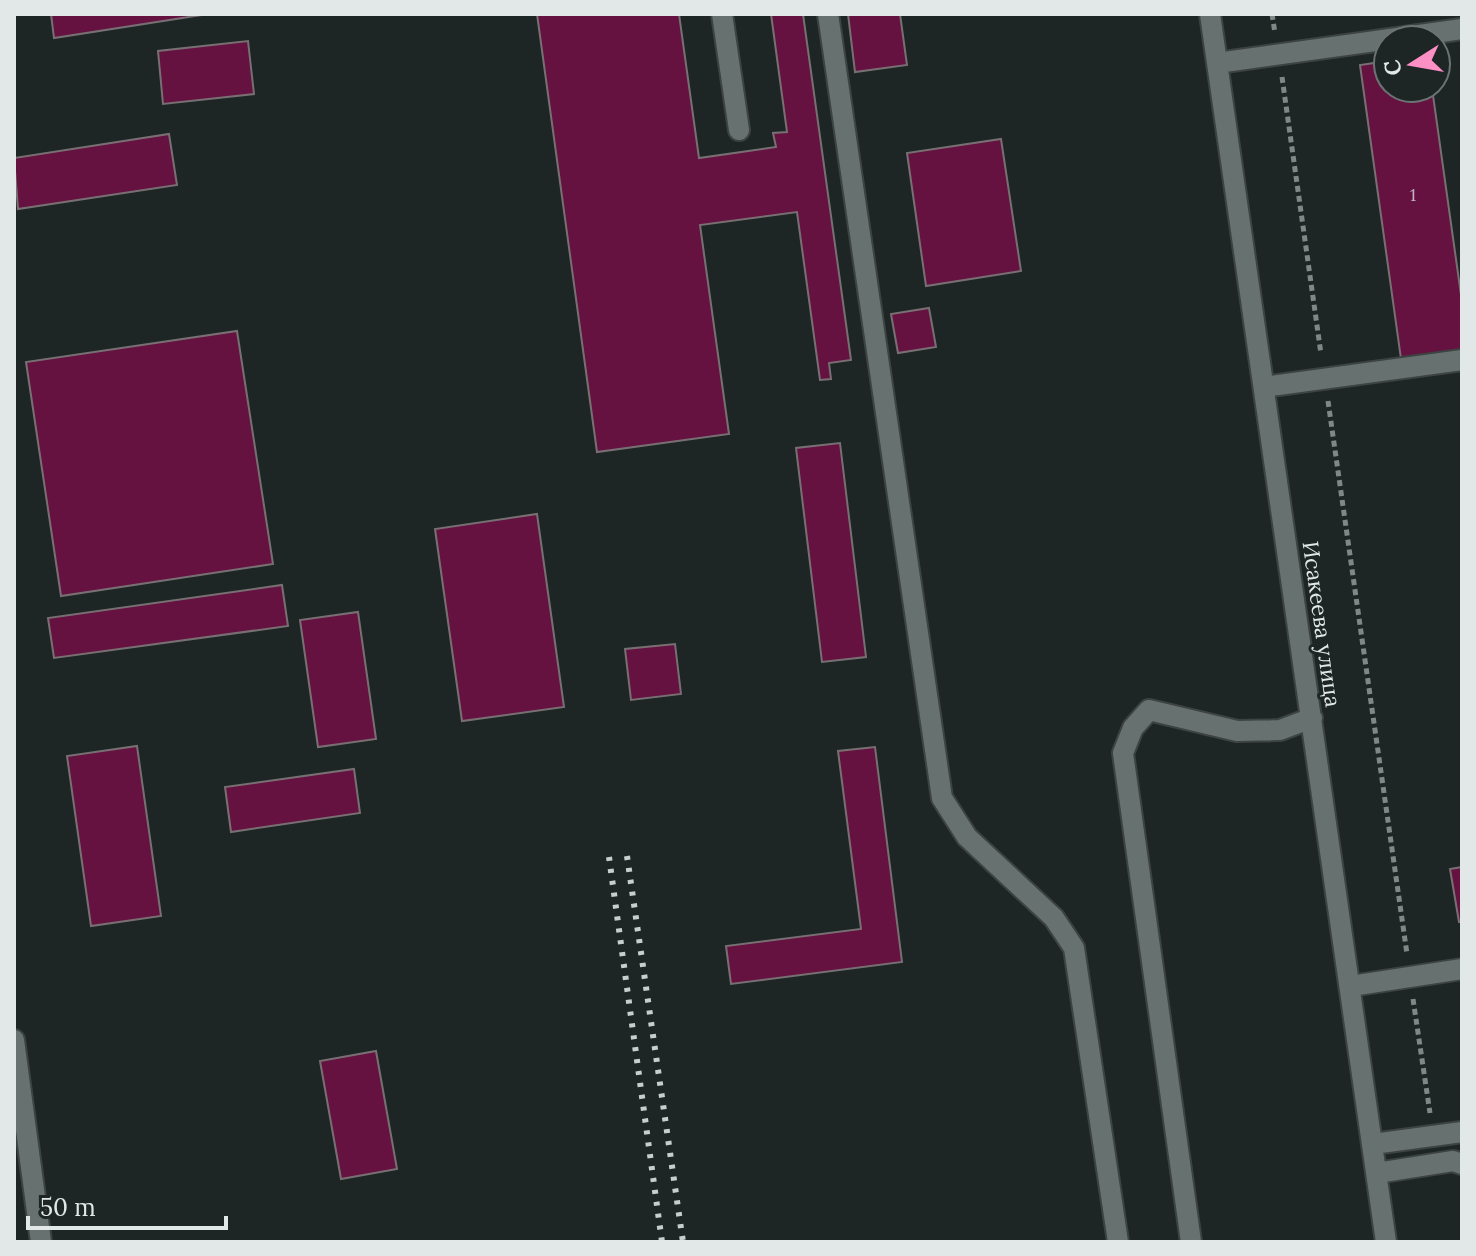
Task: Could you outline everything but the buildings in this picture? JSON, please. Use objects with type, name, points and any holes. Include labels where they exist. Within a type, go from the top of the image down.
[{"type":"street","points":[[722,14],[739,130]]},
{"type":"street","points":[[828,14],[942,798],[967,837],[1054,918],[1074,948],[1118,1242]]},
{"type":"street","name":"Исакеева улица","points":[[1210,14],[1386,1242]]},
{"type":"street","points":[[1217,63],[1462,29]]},
{"type":"street","points":[[1264,387],[1462,360]]},
{"type":"street","points":[[1191,1242],[1123,753],[1133,728],[1149,710],[1237,731],[1280,730],[1312,718]]},
{"type":"street","points":[[1351,986],[1462,969]]},
{"type":"street","points":[[14,1040],[41,1242]]},
{"type":"street","points":[[1373,1144],[1462,1132]]},
{"type":"street","points":[[1377,1173],[1453,1161],[1462,1164]]},
{"type":"path","points":[[1272,14],[1275,36]]},
{"type":"path","points":[[1282,77],[1321,354]]},
{"type":"path","points":[[1327,392],[1407,954]]},
{"type":"path","points":[[1413,999],[1430,1113]]},
{"type":"railway","points":[[627,856],[683,1242]]},
{"type":"railway","points":[[609,857],[662,1242]]}]
